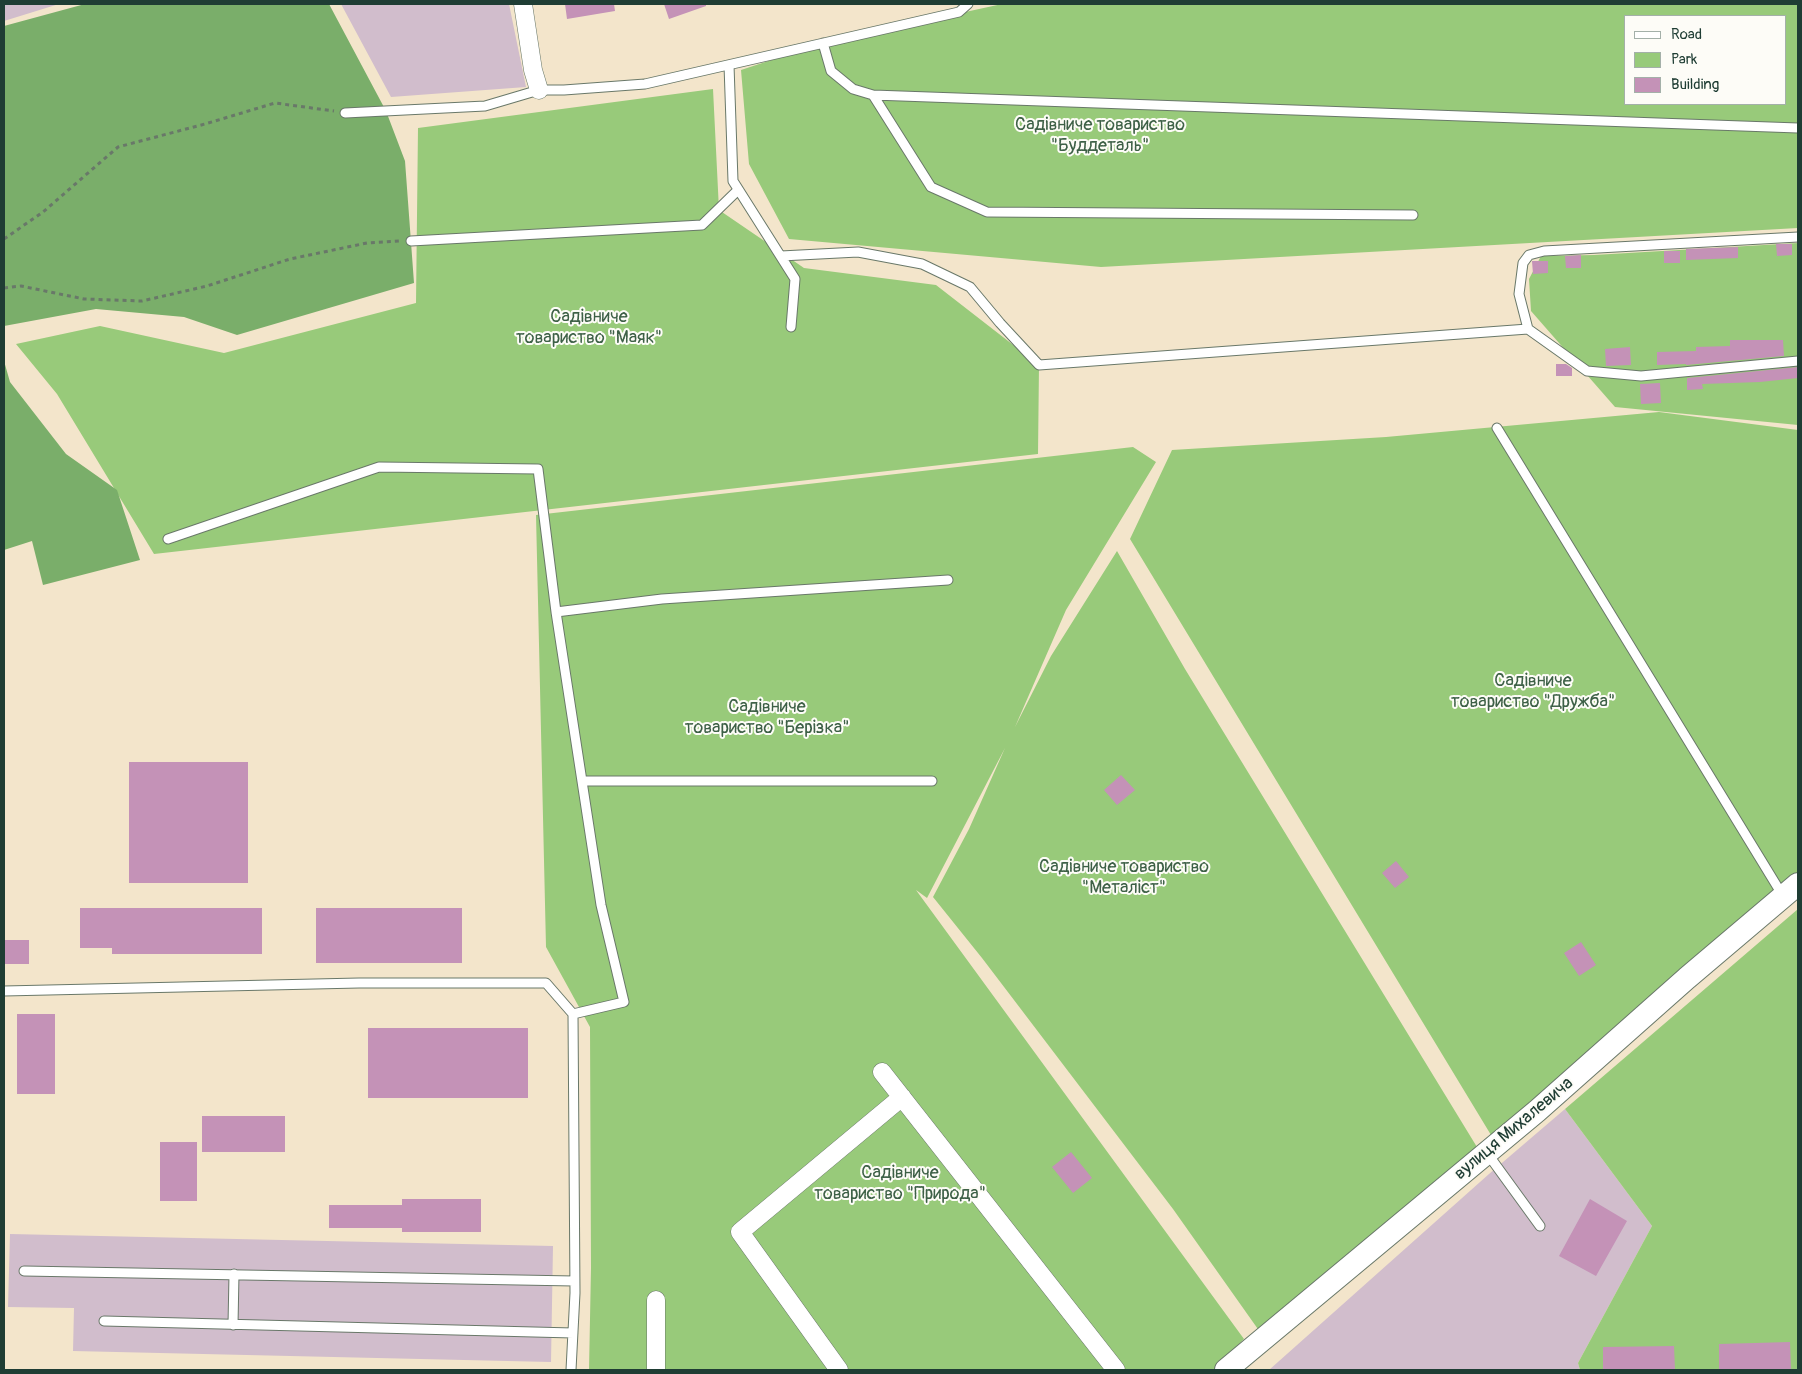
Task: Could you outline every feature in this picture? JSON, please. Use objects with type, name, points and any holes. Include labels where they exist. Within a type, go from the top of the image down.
[{"type":"street","points":[[523,4],[532,70],[539,90]]},
{"type":"street","name":"вулиця Михалевича","points":[[1226,1370],[1538,1111],[1687,978],[1791,890]]},
{"type":"street","points":[[882,1072],[1116,1370]]},
{"type":"street","points":[[839,1370],[740,1232],[902,1097]]},
{"type":"street","points":[[656,1300],[656,1370]]},
{"type":"lane","points":[[345,113],[485,106],[539,90],[645,84],[959,12],[968,4]]},
{"type":"lane","points":[[823,43],[831,71],[853,89],[873,95],[1798,128]]},
{"type":"lane","points":[[730,64],[733,181],[795,279],[791,327]]},
{"type":"lane","points":[[873,95],[931,188],[987,212],[1413,215]]},
{"type":"lane","points":[[411,241],[702,225],[738,190]]},
{"type":"lane","points":[[1798,237],[1544,251],[1529,255],[1523,263],[1519,294],[1528,329],[1586,371],[1641,376],[1798,361]]},
{"type":"lane","points":[[781,256],[858,252],[922,264],[970,287],[1039,365],[1528,329]]},
{"type":"lane","points":[[1497,428],[1791,890]]},
{"type":"lane","points":[[168,539],[379,467],[538,469],[556,612],[601,905],[624,1002],[573,1014]]},
{"type":"lane","points":[[556,612],[662,598],[948,580]]},
{"type":"lane","points":[[582,781],[932,781]]},
{"type":"lane","points":[[4,991],[359,983],[546,983],[573,1014],[574,1280],[571,1370]]},
{"type":"lane","points":[[1487,1153],[1540,1226]]},
{"type":"lane","points":[[24,1271],[574,1280]]},
{"type":"lane","points":[[233,1324],[234,1274]]},
{"type":"lane","points":[[104,1321],[573,1333]]},
{"type":"path","points":[[4,239],[43,212],[118,148],[275,104],[345,113]]},
{"type":"path","points":[[4,288],[21,286],[84,299],[142,301],[208,286],[290,259],[367,243],[411,241]]},
{"type":"shaded area","points":[[4,4],[59,4],[4,21]]},
{"type":"shaded area","points":[[341,4],[509,4],[526,87],[391,97]]},
{"type":"shaded area","points":[[1565,1109],[1652,1226],[1578,1363],[1580,1370],[1269,1370],[1489,1174]]},
{"type":"shaded area","points":[[10,1234],[553,1246],[551,1362],[73,1351],[74,1308],[8,1307]]},
{"type":"green space","points":[[85,4],[329,4],[386,111],[405,161],[414,283],[237,335],[184,317],[96,309],[4,326],[4,26]]},
{"type":"green space","name":"Садівниче товариство \"Буддеталь\"","points":[[1002,4],[1798,4],[1798,228],[1101,267],[789,239],[749,164],[741,70],[823,43]]},
{"type":"green space","name":"Садівниче товариство \"Маяк\"","points":[[713,89],[719,210],[804,268],[936,285],[1039,365],[1038,454],[154,554],[57,394],[16,344],[100,326],[224,353],[416,303],[418,128]]},
{"type":"green space","points":[[1798,243],[1798,425],[1615,407],[1531,311],[1529,279],[1541,256],[1594,255]]},
{"type":"green space","points":[[4,361],[10,382],[66,454],[117,490],[140,560],[43,585],[32,541],[4,550]]},
{"type":"green space","name":"Садівниче товариство \"Дружба\"","points":[[1659,412],[1798,430],[1798,880],[1491,1135],[1130,539],[1172,450],[1386,437]]},
{"type":"green space","points":[[1133,447],[1156,462],[1066,610],[1015,727],[1051,656],[1117,551],[1185,669],[1480,1152],[1260,1332],[1173,1209],[982,958],[933,897],[969,829],[1005,748],[927,898],[916,890],[1244,1339],[1213,1370],[589,1370],[591,1268],[590,1027],[546,947],[536,515]]},
{"type":"green space","points":[[1798,909],[1798,1370],[1580,1370],[1578,1363],[1652,1226],[1565,1109]]},
{"type":"building","points":[[565,4],[614,4],[615,11],[567,19]]},
{"type":"building","points":[[664,4],[706,4],[706,6],[669,19]]},
{"type":"building","points":[[1776,244],[1792,244],[1792,255],[1777,256]]},
{"type":"building","points":[[1738,247],[1738,258],[1686,260],[1686,249]]},
{"type":"building","points":[[1664,251],[1680,251],[1680,263],[1664,263]]},
{"type":"building","points":[[1581,255],[1581,268],[1566,268],[1565,256]]},
{"type":"building","points":[[1532,261],[1548,261],[1548,273],[1533,274]]},
{"type":"building","points":[[1730,340],[1783,340],[1784,356],[1686,365],[1657,365],[1657,352],[1696,351],[1696,347],[1730,346]]},
{"type":"building","points":[[1630,347],[1631,365],[1606,366],[1605,349]]},
{"type":"building","points":[[1556,364],[1566,364],[1572,368],[1572,376],[1556,376]]},
{"type":"building","points":[[1798,367],[1798,378],[1760,382],[1702,384],[1703,389],[1687,390],[1687,378]]},
{"type":"building","points":[[1660,383],[1661,403],[1641,404],[1640,384]]},
{"type":"building","points":[[129,762],[248,762],[248,883],[129,883]]},
{"type":"building","points":[[1121,775],[1135,790],[1117,805],[1104,790]]},
{"type":"building","points":[[1396,861],[1409,877],[1395,888],[1382,873]]},
{"type":"building","points":[[80,908],[262,908],[262,954],[112,954],[112,948],[80,948]]},
{"type":"building","points":[[316,908],[462,908],[462,963],[316,963]]},
{"type":"building","points":[[4,940],[29,940],[29,964],[4,964]]},
{"type":"building","points":[[1581,942],[1596,965],[1579,976],[1564,953]]},
{"type":"building","points":[[17,1014],[55,1014],[55,1094],[17,1094]]},
{"type":"building","points":[[368,1028],[528,1028],[528,1098],[368,1098]]},
{"type":"building","points":[[202,1116],[285,1116],[285,1152],[202,1152]]},
{"type":"building","points":[[160,1142],[197,1142],[197,1201],[160,1201]]},
{"type":"building","points":[[1071,1152],[1092,1178],[1073,1193],[1052,1167]]},
{"type":"building","points":[[402,1199],[481,1199],[481,1232],[402,1232],[402,1228],[329,1228],[329,1205],[402,1205]]},
{"type":"building","points":[[1590,1199],[1627,1221],[1596,1276],[1559,1256]]},
{"type":"building","points":[[1790,1342],[1791,1370],[1719,1370],[1719,1344]]},
{"type":"building","points":[[1674,1346],[1675,1370],[1603,1370],[1603,1347]]},
{"type":"park label","name":"Садівниче товариство \"Берізка\"","points":[[767,718]]},
{"type":"park label","name":"Садівниче товариство \"Металіст\"","points":[[1124,878]]},
{"type":"park label","name":"Садівниче товариство \"Природа\"","points":[[900,1183]]}]
